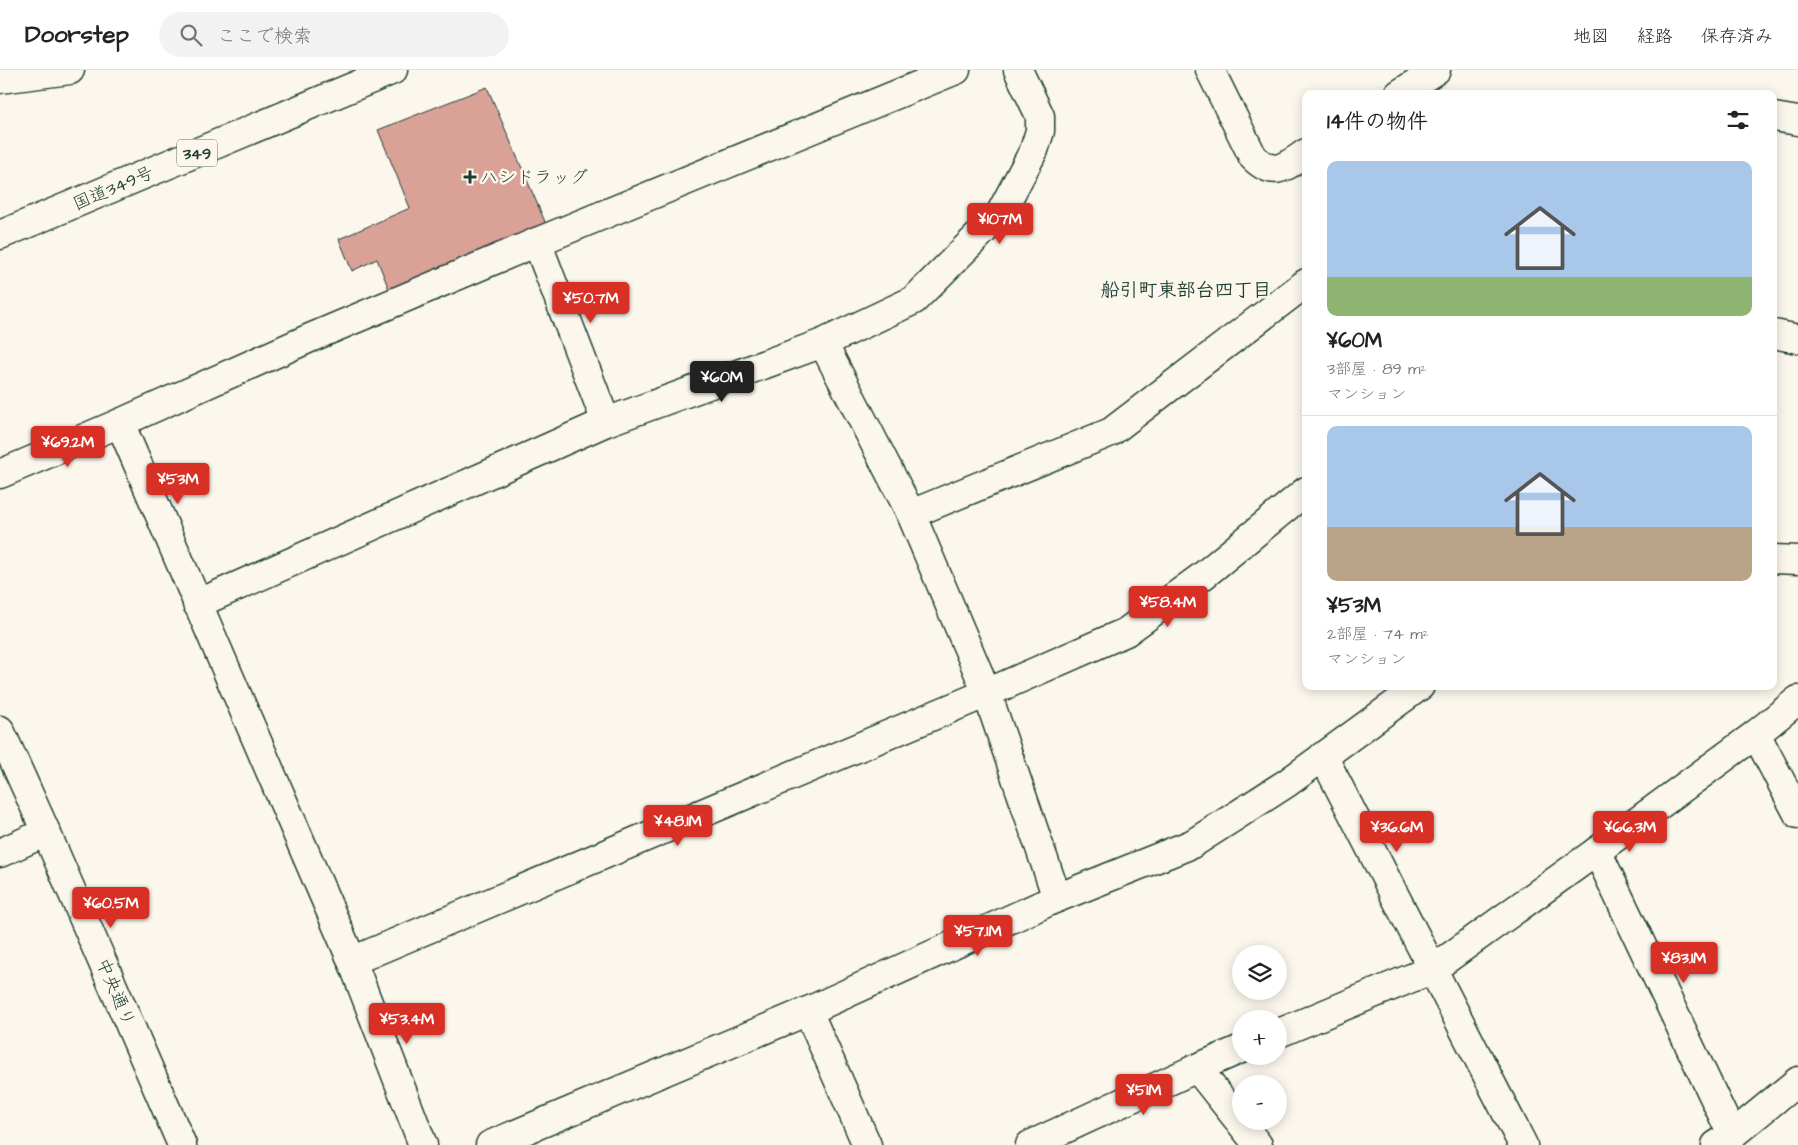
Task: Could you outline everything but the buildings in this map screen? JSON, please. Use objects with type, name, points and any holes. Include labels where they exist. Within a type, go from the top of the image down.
[{"type":"main road","points":[[0,79],[70,70]]},
{"type":"main road","name":"国道349号","points":[[0,235],[392,70]]},
{"type":"main road","points":[[197,604],[606,422],[823,343],[914,300],[1000,214],[1034,150],[1040,131],[1040,116],[1018,70]]},
{"type":"main road","points":[[1210,70],[1253,157],[1262,166],[1272,170],[1286,166],[1302,156]]},
{"type":"main road","points":[[1405,90],[1436,70]]},
{"type":"main road","points":[[0,474],[120,423],[310,338],[948,71]]},
{"type":"main road","points":[[1777,118],[1798,121]]},
{"type":"main road","points":[[537,242],[606,422]]},
{"type":"main road","points":[[911,514],[1111,432],[1302,287]]},
{"type":"main road","points":[[1777,335],[1798,339]]},
{"type":"main road","points":[[823,343],[911,514],[987,693],[1057,898]]},
{"type":"main road","points":[[120,423],[352,961],[423,1145]]},
{"type":"main road","points":[[352,961],[987,693],[1126,632],[1204,575],[1302,494]]},
{"type":"main road","points":[[1777,559],[1798,560]]},
{"type":"main road","points":[[490,1145],[808,1010],[1057,898],[1192,844],[1286,784],[1414,690]]},
{"type":"main road","points":[[1287,1030],[1433,969],[1756,734],[1798,700]]},
{"type":"main road","name":"中央通り","points":[[0,730],[182,1145]]},
{"type":"main road","points":[[1756,734],[1798,814]]},
{"type":"main road","points":[[1323,756],[1523,1145]]},
{"type":"main road","points":[[0,853],[46,832]]},
{"type":"main road","points":[[1597,851],[1724,1140],[1798,1081]]},
{"type":"main road","points":[[808,1010],[867,1145]]},
{"type":"main road","points":[[1030,1145],[1078,1135],[1197,1068],[1232,1053]]},
{"type":"main road","points":[[1197,1068],[1258,1145]]},
{"type":"place","name":"ハシドラッグ","points":[[470,177]]},
{"type":"district","name":"船引町東部台四丁目","points":[[1186,289]]}]
